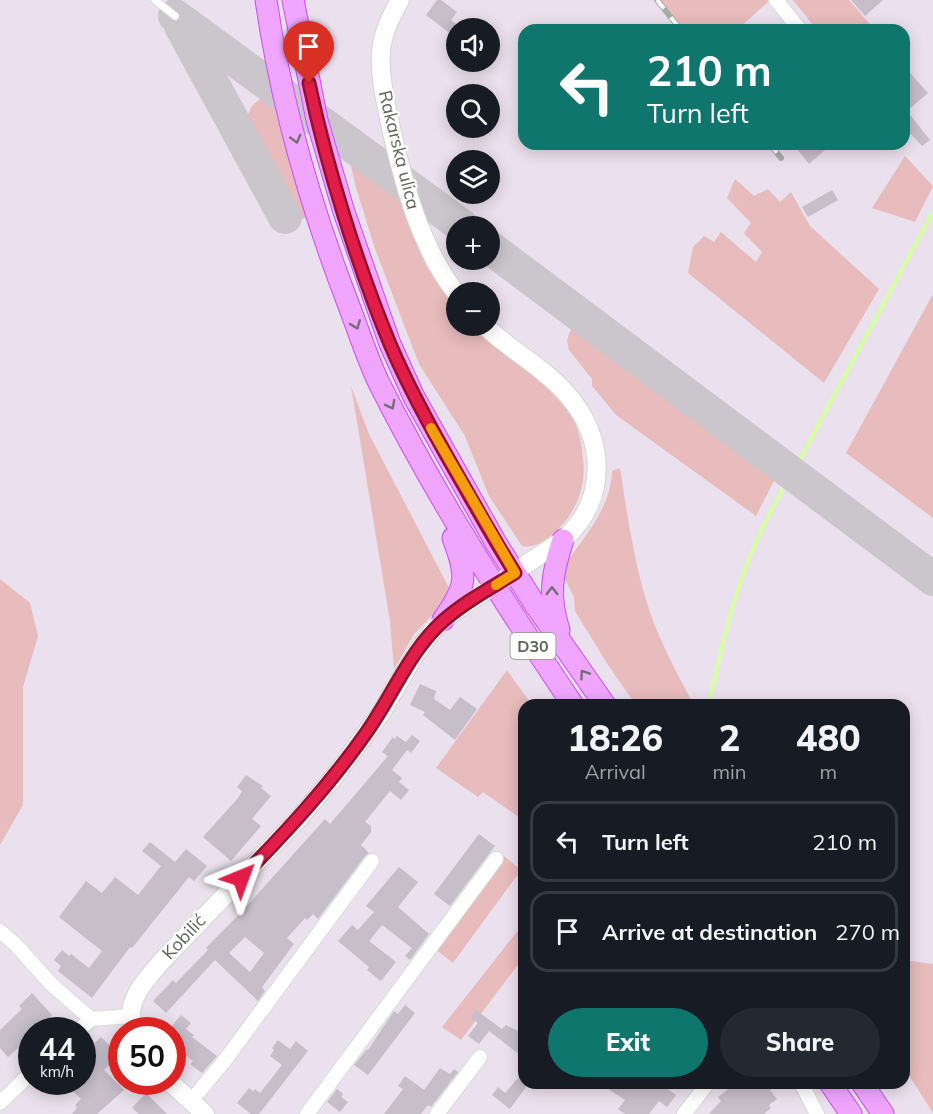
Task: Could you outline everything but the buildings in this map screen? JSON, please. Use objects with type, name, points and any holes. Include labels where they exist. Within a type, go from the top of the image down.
[{"type":"main road","name":"D30","points":[[266,0],[296,138],[334,267],[378,381],[478,561],[569,699]]},
{"type":"main road","name":"D30","points":[[293,0],[317,120],[349,228],[390,344],[414,397],[496,543],[601,699]]},
{"type":"main road","name":"Rakarska ulica","points":[[400,0],[386,28],[381,51],[385,101],[399,164],[422,232],[448,282]]},
{"type":"main road","name":"Kobilić","points":[[134,1017],[135,999],[161,962],[300,817],[334,777],[381,713],[414,656],[443,620],[563,540],[573,531],[588,509],[594,493],[596,478],[595,450],[590,431],[567,394],[497,336]]},
{"type":"main road","points":[[404,429],[413,459],[452,535],[464,570],[462,586],[453,606],[443,620]]},
{"type":"main road","points":[[562,642],[554,613],[552,587],[554,567],[563,540]]},
{"type":"main road","points":[[834,1089],[851,1114]]},
{"type":"main road","points":[[866,1089],[883,1114]]},
{"type":"main road","points":[[184,1095],[205,1114]]},
{"type":"street","points":[[776,0],[795,24]]},
{"type":"street","points":[[307,1114],[496,859]]},
{"type":"street","points":[[190,1101],[225,1060],[372,861]]},
{"type":"street","points":[[0,931],[17,946],[51,984],[89,1017]]},
{"type":"street","points":[[437,1114],[480,1057]]},
{"type":"street","points":[[0,1103],[18,1086]]},
{"type":"street","points":[[684,1114],[703,1089]]},
{"type":"street","points":[[804,1089],[817,1114]]},
{"type":"lane","points":[[155,0],[175,16]]},
{"type":"shaded area","points":[[660,0],[770,0],[744,24],[679,24]]},
{"type":"shaded area","points":[[793,0],[849,0],[870,24],[812,24]]},
{"type":"shaded area","points":[[263,98],[272,98],[280,103],[309,216],[298,221],[247,118],[252,106]]},
{"type":"shaded area","points":[[348,152],[400,192],[426,266],[446,294],[446,336],[483,336],[555,396],[575,423],[584,467],[581,490],[567,519],[559,529],[541,542],[522,546],[489,496],[465,436],[419,364],[374,246]]},
{"type":"shaded area","points":[[905,156],[933,186],[915,222],[872,208]]},
{"type":"shaded area","points":[[735,179],[754,196],[768,189],[780,202],[791,192],[810,226],[879,289],[824,383],[688,273],[693,247],[704,236],[714,242],[721,232],[756,262],[762,252],[744,233],[751,223],[727,198]]},
{"type":"shaded area","points":[[933,294],[933,518],[846,453]]},
{"type":"shaded area","points":[[573,324],[777,475],[756,516],[616,415],[592,386],[592,379],[569,350],[567,340]]},
{"type":"shaded area","points":[[351,386],[369,434],[449,588],[449,598],[414,634],[394,669],[390,621]]},
{"type":"shaded area","points":[[620,468],[633,548],[648,607],[664,646],[691,699],[632,699],[575,611],[574,597],[561,571],[601,512],[612,471]]},
{"type":"shaded area","points":[[0,579],[30,603],[38,636],[23,687],[23,805],[0,845]]},
{"type":"shaded area","points":[[507,670],[528,699],[518,699],[518,817],[483,792],[478,797],[436,768]]},
{"type":"shaded area","points":[[504,856],[518,868],[518,874],[453,963],[434,948]]},
{"type":"shaded area","points":[[518,930],[518,965],[461,1040],[442,1027]]},
{"type":"shaded area","points":[[910,961],[933,964],[933,1113],[910,1077]]},
{"type":"waterway","points":[[798,463],[933,212]]},
{"type":"waterway","points":[[710,699],[739,585],[761,531],[785,484]]},
{"type":"taxiway","points":[[175,16],[448,216]]},
{"type":"taxiway","points":[[181,26],[285,217]]},
{"type":"taxiway","points":[[500,255],[933,579]]},
{"type":"railway","points":[[657,0],[676,24]]},
{"type":"railway","points":[[775,150],[781,158]]},
{"type":"slow traffic","points":[[431,428],[515,573],[496,585]]},
{"type":"route","points":[[241,878],[300,817],[334,777],[381,713],[414,656],[434,629],[454,612],[515,573],[414,397],[390,344],[343,209],[317,120],[309,83]]}]
